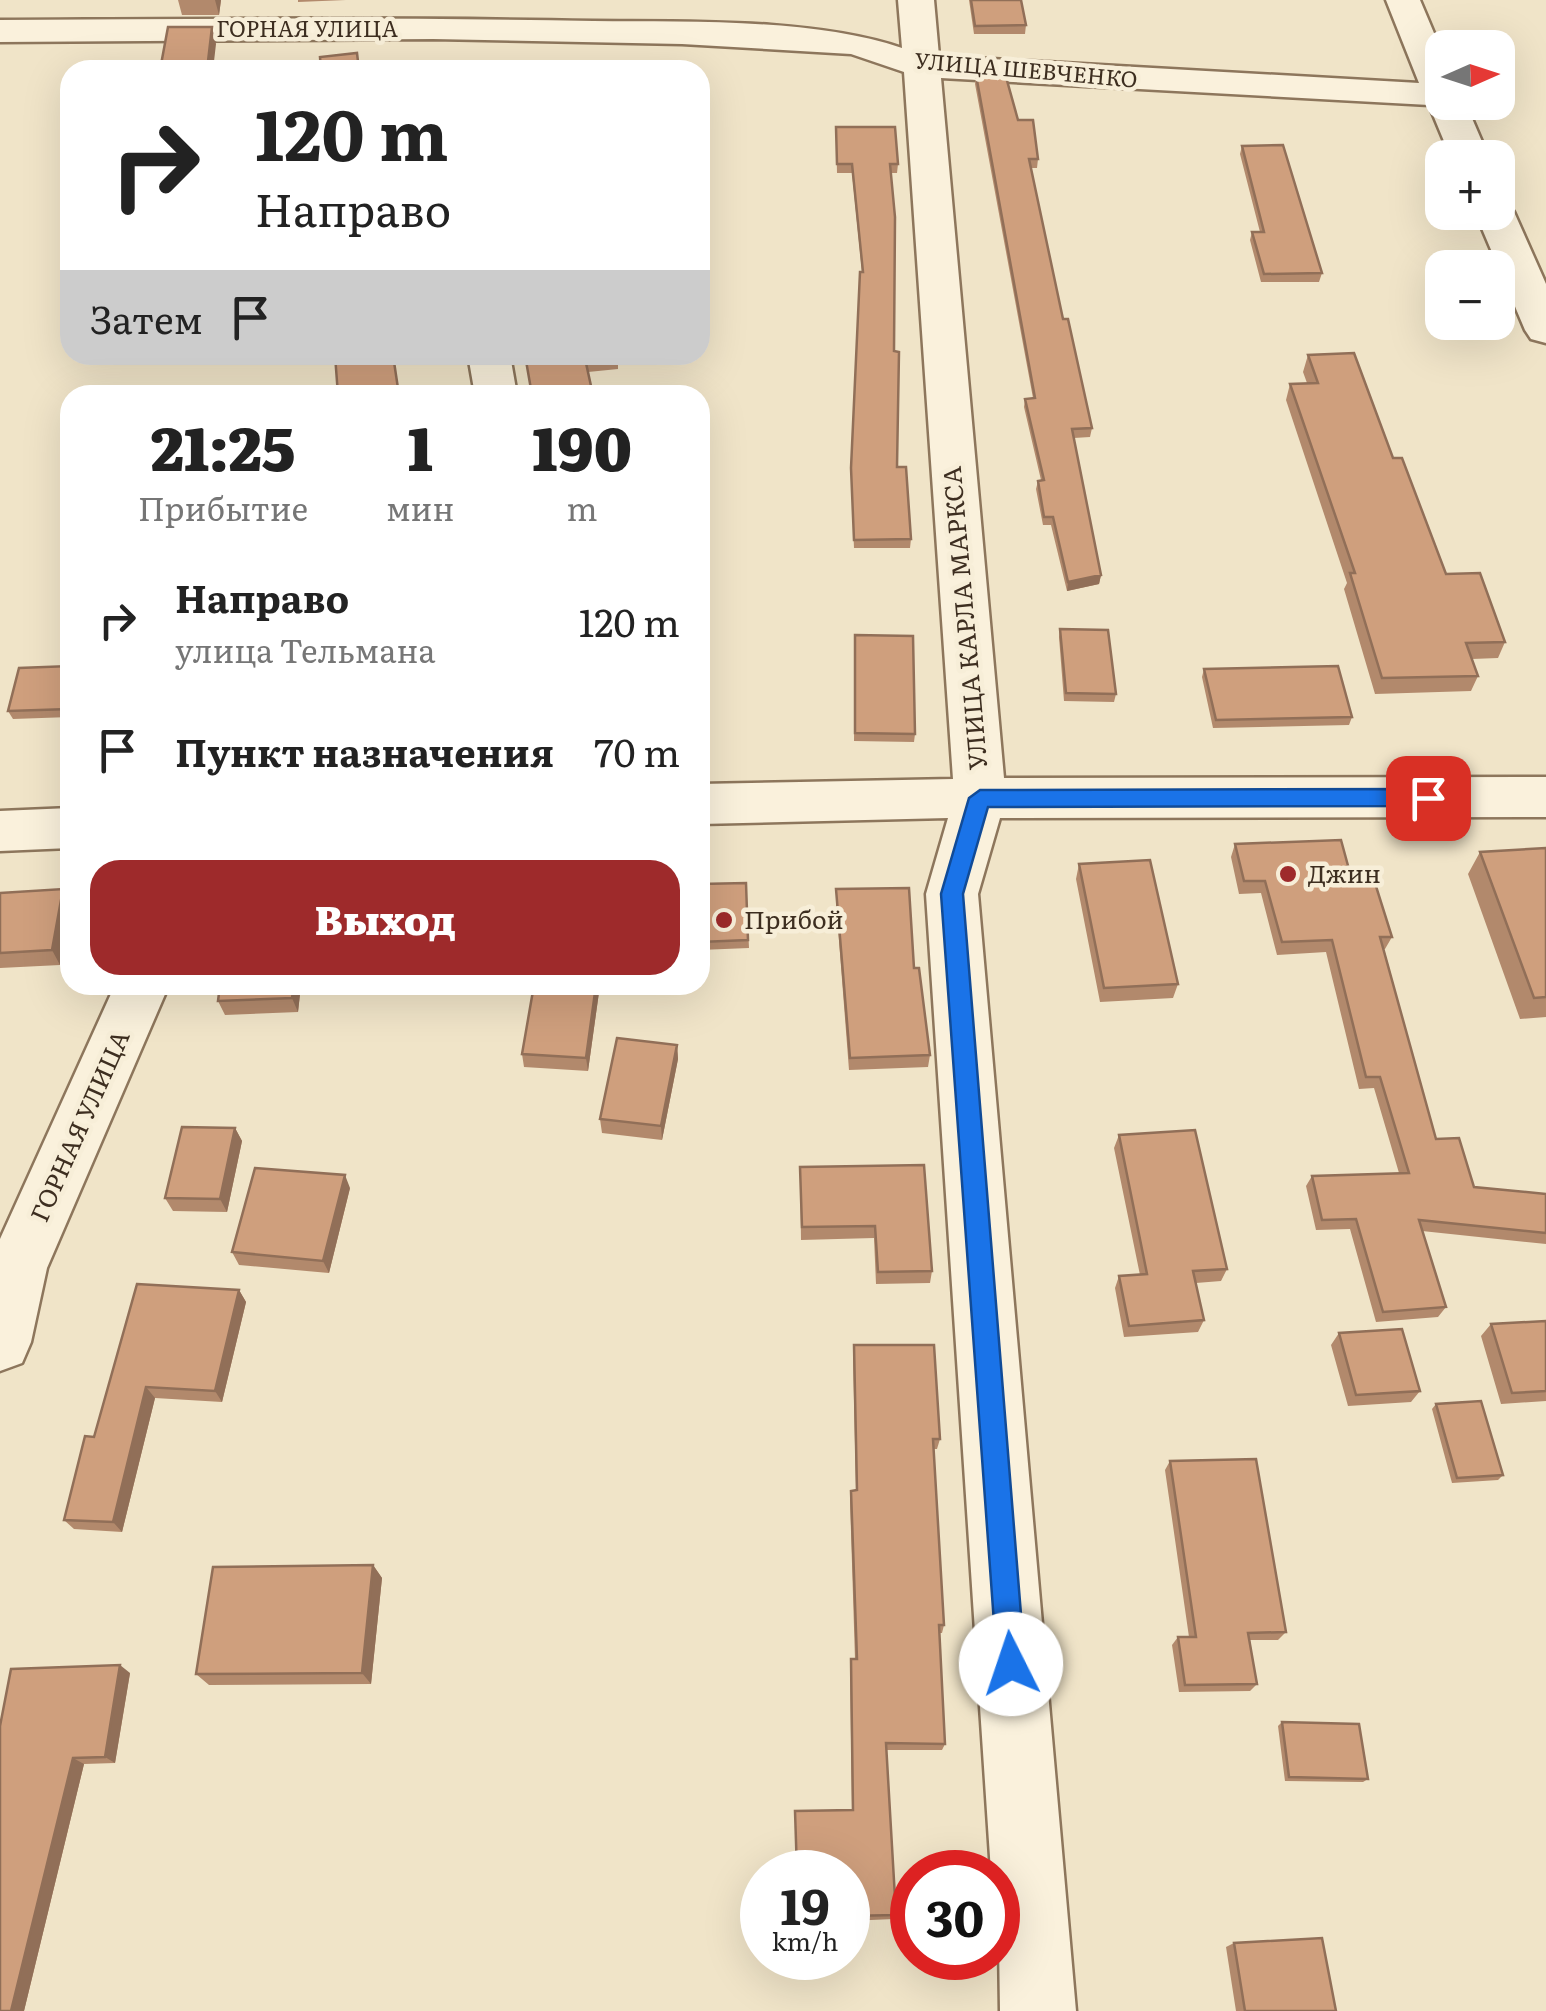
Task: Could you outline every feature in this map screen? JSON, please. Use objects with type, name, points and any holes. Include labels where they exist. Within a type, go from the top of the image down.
[{"type":"street","name":"УЛИЦА КАРЛА МАРКСА","points":[[916,0],[980,798],[952,894],[1038,2011]]},
{"type":"street","points":[[1403,0],[1425,54]]},
{"type":"street","name":"УЛИЦА ШЕВЧЕНКО","points":[[435,28],[682,16],[855,44],[920,66],[1425,94]]},
{"type":"street","name":"ГОРНАЯ УЛИЦА","points":[[0,31],[435,28]]},
{"type":"street","points":[[1502,230],[1546,330]]},
{"type":"street","points":[[710,804],[980,798],[1546,797]]},
{"type":"street","points":[[0,831],[60,828]]},
{"type":"street","name":"ГОРНАЯ УЛИЦА","points":[[0,1342],[9,1247],[137,995]]},
{"type":"building","points":[[971,0],[1021,0],[1026,25],[975,26]]},
{"type":"building","points":[[168,27],[212,27],[208,60],[162,60]]},
{"type":"building","points":[[357,53],[358,60],[320,60]]},
{"type":"building","points":[[976,75],[1006,77],[1018,120],[1033,120],[1038,159],[1029,159],[1063,319],[1068,319],[1092,428],[1072,429],[1101,575],[1068,582],[1053,517],[1044,517],[1038,481],[1044,480],[1025,399],[1035,398]]},
{"type":"building","points":[[836,127],[895,127],[898,164],[890,164],[895,217],[894,351],[899,352],[897,467],[906,467],[911,539],[854,540],[851,468],[863,272],[852,164],[837,164]]},
{"type":"building","points":[[1283,145],[1322,273],[1264,274],[1252,232],[1264,232],[1242,146]]},
{"type":"building","points":[[1354,353],[1393,458],[1402,458],[1446,574],[1480,573],[1505,642],[1466,643],[1478,676],[1382,678],[1350,573],[1355,573],[1290,384],[1318,383],[1308,355]]},
{"type":"building","points":[[336,365],[394,365],[398,385],[337,385]]},
{"type":"building","points":[[527,365],[586,365],[591,385],[530,385]]},
{"type":"building","points":[[1060,629],[1108,630],[1116,694],[1066,693]]},
{"type":"building","points":[[855,635],[913,636],[915,734],[855,733]]},
{"type":"building","points":[[60,666],[60,709],[8,711],[19,668]]},
{"type":"building","points":[[1338,666],[1352,717],[1216,720],[1204,669]]},
{"type":"building","points":[[1341,840],[1353,884],[1375,883],[1392,937],[1380,937],[1436,1139],[1459,1138],[1474,1187],[1546,1194],[1546,1233],[1419,1220],[1446,1307],[1383,1312],[1356,1219],[1322,1220],[1312,1176],[1409,1173],[1380,1077],[1366,1077],[1332,940],[1282,942],[1265,881],[1244,881],[1235,844]]},
{"type":"building","points":[[1546,848],[1546,997],[1534,998],[1480,852]]},
{"type":"building","points":[[1150,860],[1178,984],[1104,988],[1079,864]]},
{"type":"building","name":"Прибой","points":[[746,883],[748,940],[710,942],[710,884]]},
{"type":"building","points":[[909,888],[914,968],[919,968],[930,1055],[850,1058],[836,889]]},
{"type":"building","points":[[60,889],[52,950],[0,953],[0,893]]},
{"type":"building","points":[[219,995],[292,995],[292,998],[218,1001]]},
{"type":"building","points":[[532,995],[595,995],[586,1058],[522,1054]]},
{"type":"building","points":[[617,1038],[677,1045],[661,1126],[600,1119]]},
{"type":"building","points":[[182,1127],[235,1128],[220,1199],[165,1198]]},
{"type":"building","points":[[1195,1130],[1227,1269],[1193,1271],[1204,1320],[1129,1326],[1119,1276],[1147,1274],[1119,1135]]},
{"type":"building","points":[[924,1165],[932,1271],[878,1272],[875,1226],[802,1227],[800,1167]]},
{"type":"building","points":[[255,1168],[345,1175],[323,1261],[232,1252]]},
{"type":"building","points":[[137,1284],[239,1290],[215,1391],[146,1387],[113,1522],[64,1520],[85,1436],[94,1437]]},
{"type":"building","points":[[1546,1321],[1546,1391],[1512,1393],[1491,1324]]},
{"type":"building","points":[[1402,1329],[1420,1391],[1356,1395],[1339,1333]]},
{"type":"building","points":[[854,1345],[934,1345],[940,1439],[933,1439],[944,1625],[939,1625],[945,1744],[886,1743],[892,1850],[890,1915],[870,1916],[870,1850],[796,1850],[795,1811],[853,1810],[851,1659],[857,1659],[851,1491],[857,1490]]},
{"type":"building","points":[[1481,1401],[1503,1475],[1457,1478],[1436,1404]]},
{"type":"building","points":[[1256,1459],[1286,1632],[1248,1633],[1257,1684],[1185,1685],[1178,1637],[1196,1637],[1170,1461]]},
{"type":"building","points":[[373,1565],[362,1673],[196,1674],[213,1567]]},
{"type":"building","points":[[120,1665],[105,1757],[73,1758],[11,2011],[0,2011],[0,1726],[11,1669]]},
{"type":"building","points":[[1282,1722],[1359,1724],[1368,1779],[1289,1777]]},
{"type":"building","points":[[1322,1938],[1336,2011],[1245,2011],[1234,1943]]},
{"type":"place","name":"Джин","points":[[1288,874]]},
{"type":"place","name":"Прибой","points":[[724,920]]},
{"type":"route","points":[[1011,1664],[952,894],[980,798],[1428,798]]}]
